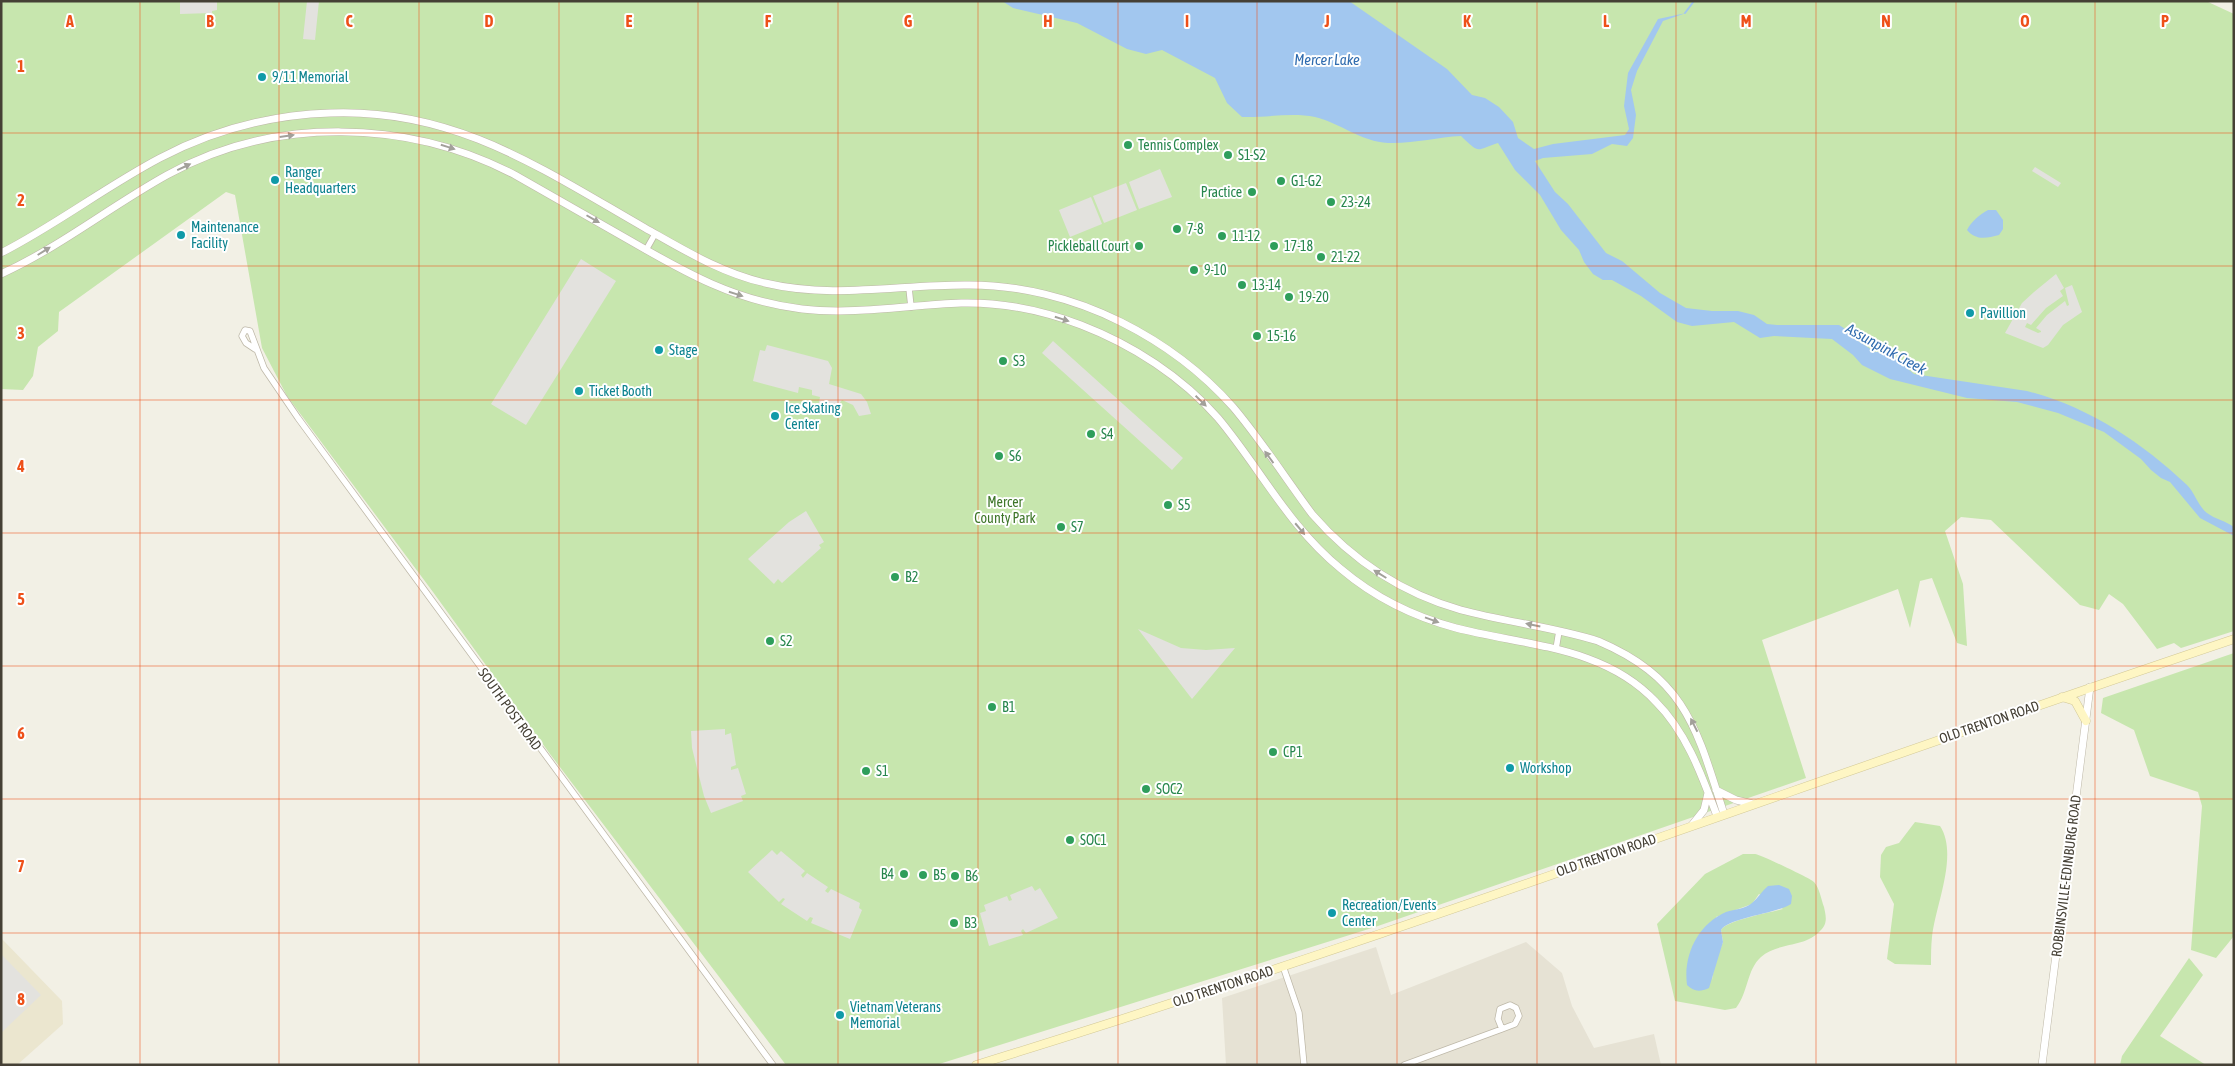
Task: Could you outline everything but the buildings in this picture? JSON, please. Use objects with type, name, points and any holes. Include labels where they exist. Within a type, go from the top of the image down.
[{"type":"main road","name":"OLD TRENTON ROAD","points":[[976,1065],[1109,1024],[1283,966],[2234,639]]},
{"type":"main road","points":[[2062,697],[2075,701],[2086,721]]},
{"type":"street","points":[[1,253],[29,239],[142,168],[185,146],[224,131],[257,122],[332,113],[399,117],[465,133],[520,156],[655,234],[722,270],[784,287],[827,292],[962,285],[1006,287],[1074,303],[1121,322],[1144,334],[1185,362],[1223,396],[1235,410],[1312,514],[1340,544],[1372,569],[1402,587],[1440,603],[1584,636],[1615,648],[1642,664],[1679,701],[1695,727],[1716,790],[1720,815]]},
{"type":"street","points":[[1,274],[39,255],[152,184],[187,166],[211,156],[261,141],[306,133],[332,132],[396,136],[440,145],[465,153],[516,175],[694,277],[758,301],[788,307],[825,310],[963,303],[1011,307],[1058,317],[1119,342],[1160,367],[1197,397],[1220,421],[1302,531],[1327,557],[1361,584],[1398,606],[1438,622],[1576,654],[1606,665],[1645,691],[1669,716],[1680,732],[1720,815]]},
{"type":"street","points":[[646,250],[655,234]]},
{"type":"street","points":[[909,288],[911,307]]},
{"type":"street","name":"SOUTH POST ROAD","points":[[255,348],[270,380],[773,1065]]},
{"type":"street","points":[[1556,649],[1559,631]]},
{"type":"street","name":"ROBBINSVILLE-EDINBURG ROAD","points":[[2042,1065],[2090,687]]},
{"type":"street","points":[[1716,790],[1737,800],[1753,804]]},
{"type":"street","points":[[1692,825],[1704,810],[1708,792]]},
{"type":"street","points":[[1283,966],[1299,1012],[1304,1065]]},
{"type":"street","points":[[1404,1065],[1502,1029]]},
{"type":"shaded area","points":[[180,1],[217,1],[217,10],[212,11],[212,13],[180,14]]},
{"type":"shaded area","points":[[307,1],[319,1],[315,40],[303,39]]},
{"type":"shaded area","points":[[2035,167],[2061,183],[2058,187],[2032,171]]},
{"type":"shaded area","points":[[1160,169],[1172,197],[1139,209],[1129,182]]},
{"type":"shaded area","points":[[1126,183],[1137,210],[1104,223],[1093,196]]},
{"type":"shaded area","points":[[1091,197],[1102,224],[1070,237],[1059,210]]},
{"type":"shaded area","points":[[581,259],[616,281],[526,425],[491,404]]},
{"type":"shaded area","points":[[2056,274],[2064,288],[2060,291],[2063,296],[2046,308],[2031,325],[2027,323],[2025,327],[2038,333],[2041,332],[2036,328],[2047,315],[2065,301],[2067,306],[2069,305],[2065,288],[2072,285],[2082,312],[2063,325],[2048,345],[2043,348],[2005,333],[2022,303]]},
{"type":"shaded area","points":[[1053,341],[1183,458],[1172,470],[1042,353]]},
{"type":"shaded area","points":[[767,345],[828,361],[832,368],[829,384],[861,394],[867,402],[871,414],[859,416],[853,405],[842,400],[831,415],[817,412],[820,397],[812,395],[812,390],[799,387],[798,393],[753,381],[760,350],[765,351]]},
{"type":"shaded area","points":[[806,511],[824,542],[819,545],[821,548],[782,583],[778,579],[774,584],[748,559],[789,522]]},
{"type":"shaded area","points":[[1138,629],[1181,648],[1206,650],[1235,648],[1192,699]]},
{"type":"shaded area","points":[[725,729],[725,735],[731,733],[736,765],[731,767],[731,770],[738,768],[746,794],[741,796],[743,801],[711,813],[704,796],[692,748],[691,731]]},
{"type":"shaded area","points":[[772,850],[777,855],[781,851],[805,871],[801,875],[803,878],[807,873],[828,887],[825,891],[828,893],[831,889],[860,903],[859,908],[862,910],[850,939],[811,923],[813,918],[810,917],[807,921],[781,904],[785,899],[783,898],[779,902],[748,872]]},
{"type":"shaded area","points":[[1032,886],[1035,891],[1040,888],[1058,918],[1026,933],[1023,929],[1021,931],[1023,935],[989,946],[980,913],[986,911],[984,905],[1007,896],[1009,901],[1012,900],[1010,895]]},
{"type":"shaded area","points":[[1,938],[62,1001],[63,1024],[17,1065],[1,1065]]},
{"type":"shaded area","points":[[1526,942],[1562,973],[1572,1006],[1594,1048],[1654,1034],[1661,1065],[1226,1065],[1222,998],[1376,947],[1391,995]]},
{"type":"shaded area","points":[[1,954],[41,995],[1,1033]]},
{"type":"green space","name":"Mercer County Park","points":[[1,1],[2206,1],[2234,14],[2234,631],[2181,648],[2174,643],[2157,649],[2123,604],[2109,594],[2099,610],[2080,605],[1991,520],[1961,517],[1945,531],[1963,584],[1967,646],[1957,643],[1932,578],[1920,581],[1910,628],[1898,589],[1762,640],[1806,778],[1375,927],[936,1065],[786,1065],[550,754],[433,592],[287,396],[262,348],[235,195],[226,192],[59,312],[58,331],[38,347],[33,376],[23,390],[1,389]]},
{"type":"green space","points":[[2234,653],[2234,936],[2216,958],[2191,950],[2202,806],[2198,792],[2150,776],[2134,730],[2101,713],[2103,698]]},
{"type":"green space","points":[[1915,822],[1940,826],[1945,838],[1947,851],[1947,866],[1932,937],[1931,965],[1895,964],[1887,959],[1894,904],[1880,877],[1881,855],[1886,847],[1899,843]]},
{"type":"green space","points":[[1743,854],[1755,854],[1814,882],[1824,907],[1825,923],[1823,928],[1814,936],[1799,943],[1768,952],[1756,962],[1736,1008],[1725,1010],[1675,1001],[1657,924],[1705,874]],"holes":[[[1759,894],[1783,909],[1740,920],[1725,926],[1721,930],[1723,942],[1715,962],[1712,980],[1716,917],[1752,904]]]},
{"type":"green space","points":[[2189,958],[2203,975],[2160,1036],[2206,1065],[2120,1065],[2122,1056]]},
{"type":"water","name":"Mercer Lake","points":[[1002,1],[1349,1],[1447,69],[1472,95],[1485,98],[1499,107],[1513,122],[1518,138],[1534,149],[1553,144],[1625,135],[1629,129],[1624,106],[1628,73],[1658,19],[1686,13],[1663,21],[1637,71],[1631,90],[1636,115],[1633,138],[1627,146],[1612,144],[1592,154],[1543,158],[1535,161],[1555,192],[1568,204],[1606,253],[1622,261],[1660,293],[1686,308],[1738,311],[1754,315],[1767,324],[1839,325],[1875,352],[1880,352],[1896,359],[1914,374],[2027,391],[2072,406],[2113,428],[2151,454],[2187,485],[2207,513],[2234,527],[2234,536],[2200,518],[2170,482],[2161,478],[2141,459],[2104,432],[2058,413],[2017,402],[1967,398],[1890,379],[1862,365],[1853,355],[1832,339],[1774,336],[1760,338],[1734,322],[1692,326],[1677,322],[1641,296],[1612,280],[1603,280],[1593,274],[1584,262],[1579,250],[1561,230],[1540,195],[1515,170],[1498,143],[1478,149],[1461,136],[1407,142],[1378,142],[1315,117],[1297,115],[1242,117],[1227,103],[1215,78],[1162,50],[1146,54],[1127,49],[1077,23],[1013,8]]},
{"type":"water","points":[[1988,210],[1996,210],[2003,220],[2003,229],[1999,235],[1995,236],[1982,238],[1974,236],[1967,230],[1976,218]]},
{"type":"water","points":[[1779,885],[1789,889],[1792,896],[1791,904],[1725,926],[1721,930],[1723,942],[1709,988],[1697,991],[1687,985],[1687,963],[1694,942],[1700,932],[1716,917],[1749,905],[1768,886]]},
{"type":"waterway","points":[[1685,13],[1694,1]]},
{"type":"place","name":"9/11 Memorial","points":[[262,77]]},
{"type":"place","name":"Tennis Complex","points":[[1128,145]]},
{"type":"place","name":"S1-S2","points":[[1228,155]]},
{"type":"place","name":"Ranger Headquarters","points":[[275,180]]},
{"type":"place","name":"G1-G2","points":[[1281,181]]},
{"type":"place","name":"Practice","points":[[1252,192]]},
{"type":"place","name":"23-24","points":[[1331,202]]},
{"type":"place","name":"7-8","points":[[1177,229]]},
{"type":"place","name":"Maintenance Facility","points":[[181,235]]},
{"type":"place","name":"11-12","points":[[1222,236]]},
{"type":"place","name":"Pickleball Court","points":[[1139,246]]},
{"type":"place","name":"17-18","points":[[1274,246]]},
{"type":"place","name":"21-22","points":[[1321,257]]},
{"type":"place","name":"9-10","points":[[1194,270]]},
{"type":"place","name":"13-14","points":[[1242,285]]},
{"type":"place","name":"19-20","points":[[1289,297]]},
{"type":"place","name":"Pavillion","points":[[1970,313]]},
{"type":"place","name":"15-16","points":[[1257,336]]},
{"type":"place","name":"Stage","points":[[659,350]]},
{"type":"place","name":"S3","points":[[1003,361]]},
{"type":"place","name":"Ticket Booth","points":[[579,391]]},
{"type":"place","name":"Ice Skating Center","points":[[775,416]]},
{"type":"place","name":"S4","points":[[1091,434]]},
{"type":"place","name":"S6","points":[[999,456]]},
{"type":"place","name":"S5","points":[[1168,505]]},
{"type":"place","name":"S7","points":[[1061,527]]},
{"type":"place","name":"B2","points":[[895,577]]},
{"type":"place","name":"S2","points":[[770,641]]},
{"type":"place","name":"B1","points":[[992,707]]},
{"type":"place","name":"CP1","points":[[1273,752]]},
{"type":"place","name":"Workshop","points":[[1510,768]]},
{"type":"place","name":"S1","points":[[866,771]]},
{"type":"place","name":"SOC2","points":[[1146,789]]},
{"type":"place","name":"SOC1","points":[[1070,840]]},
{"type":"place","name":"B4","points":[[904,874]]},
{"type":"place","name":"B5","points":[[923,875]]},
{"type":"place","name":"B6","points":[[955,876]]},
{"type":"place","name":"Recreation/Events Center","points":[[1332,913]]},
{"type":"place","name":"B3","points":[[954,923]]},
{"type":"place","name":"Vietnam Veterans Memorial","points":[[840,1015]]},
{"type":"water label","name":"Assunpink Creek","points":[[1886,349]]}]
